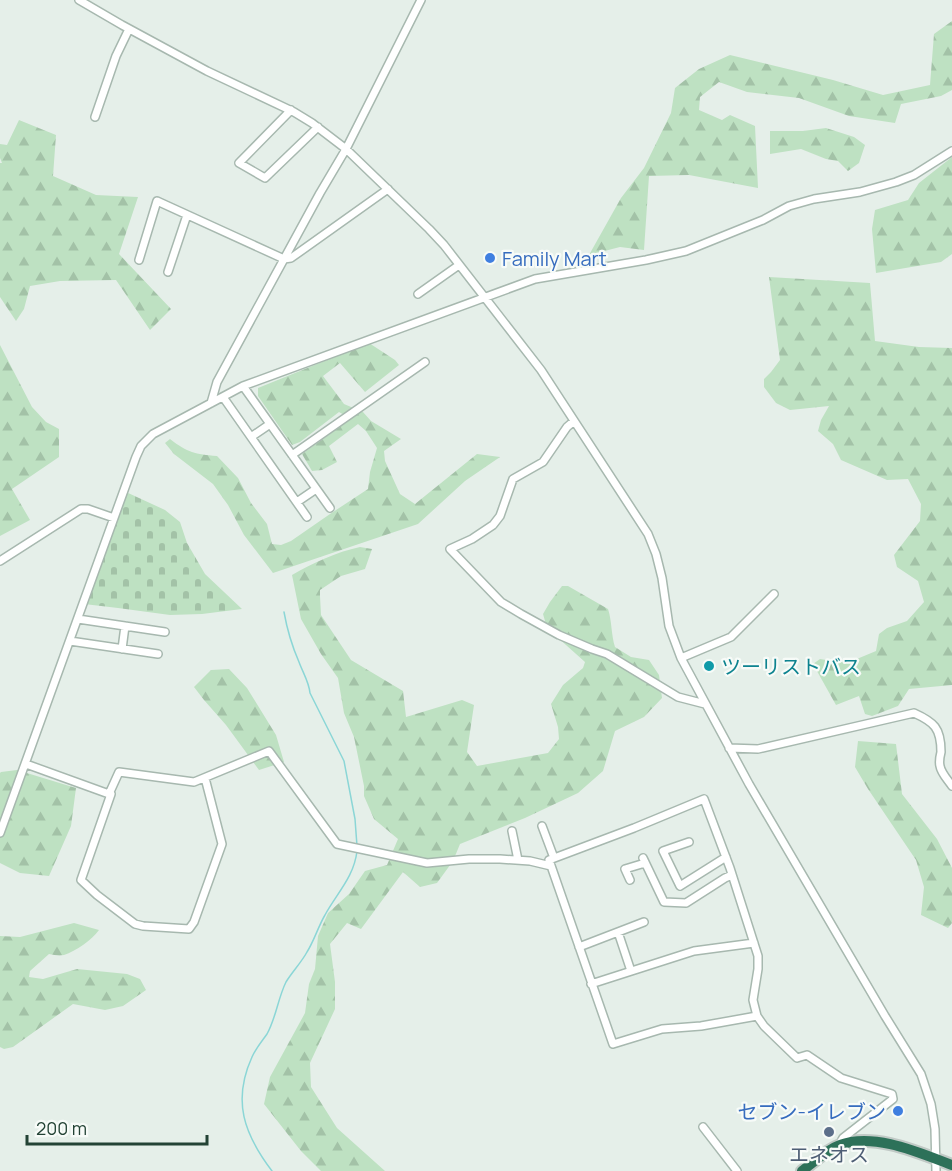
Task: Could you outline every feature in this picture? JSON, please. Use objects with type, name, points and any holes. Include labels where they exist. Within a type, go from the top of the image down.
[{"type":"highway","points":[[802,1171],[839,1145],[860,1142],[898,1145],[952,1165]]},
{"type":"street","points":[[79,0],[207,71],[291,110],[346,149],[429,229],[541,370],[648,534],[660,570],[669,626],[681,658],[729,748],[874,998],[921,1074],[931,1104],[935,1129],[936,1171]]},
{"type":"street","points":[[211,403],[217,382],[346,149],[421,0]]},
{"type":"street","points":[[95,117],[116,56],[129,29]]},
{"type":"street","points":[[291,110],[239,163],[265,178],[318,127]]},
{"type":"street","points":[[0,833],[136,457],[141,446],[160,429],[243,386],[535,279],[686,251],[763,220],[789,206],[814,199],[860,192],[896,182],[914,175],[952,151]]},
{"type":"street","points":[[139,260],[157,201],[284,259],[291,258],[388,189]]},
{"type":"street","points":[[168,272],[187,215]]},
{"type":"street","points":[[418,294],[459,265]]},
{"type":"street","points":[[292,455],[425,362]]},
{"type":"street","points":[[243,386],[330,508]]},
{"type":"street","points":[[223,397],[307,517]]},
{"type":"street","points":[[574,421],[567,427],[543,462],[513,479],[500,516],[493,525],[450,549],[501,602],[559,635],[607,654],[678,697],[705,704]]},
{"type":"street","points":[[251,437],[270,424]]},
{"type":"street","points":[[297,502],[316,489]]},
{"type":"street","points":[[0,561],[81,509],[88,509],[114,518]]},
{"type":"street","points":[[681,658],[731,637],[774,594]]},
{"type":"street","points":[[78,619],[165,632]]},
{"type":"street","points":[[122,649],[125,626]]},
{"type":"street","points":[[70,641],[158,654]]},
{"type":"street","points":[[729,748],[758,749],[914,713],[929,719],[938,729],[941,748],[940,765],[952,786]]},
{"type":"street","points":[[205,778],[222,844],[194,922],[189,929],[135,924],[81,880],[111,794],[109,794],[119,772],[194,782],[269,751],[337,844],[427,863],[469,859],[518,860],[551,866]]},
{"type":"street","points":[[26,764],[109,794]]},
{"type":"street","points":[[757,1016],[701,1026],[662,1029],[613,1044],[549,860],[704,799],[726,857],[758,956],[753,1000],[757,1016],[764,1026],[797,1058],[807,1055],[841,1078],[892,1094],[893,1099],[843,1138],[839,1145]]},
{"type":"street","points":[[542,826],[554,858]]},
{"type":"street","points":[[512,831],[518,860]]},
{"type":"street","points":[[689,842],[663,851],[680,886],[726,857]]},
{"type":"street","points":[[630,879],[626,869],[644,861],[664,902],[686,903],[732,875]]},
{"type":"street","points":[[579,947],[644,922]]},
{"type":"street","points":[[618,932],[631,971]]},
{"type":"street","points":[[591,984],[694,951],[754,943]]},
{"type":"street","points":[[703,1127],[737,1171]]},
{"type":"green space","points":[[952,21],[952,90],[941,96],[901,104],[895,123],[849,116],[799,98],[747,92],[719,82],[700,97],[699,110],[722,120],[730,115],[755,126],[758,188],[689,175],[649,176],[644,250],[620,247],[589,255],[621,198],[644,168],[671,113],[675,88],[699,69],[730,55],[833,80],[883,95],[930,85],[934,34]]},
{"type":"green space","points":[[19,120],[56,135],[53,176],[96,195],[138,197],[119,254],[171,309],[150,330],[116,280],[60,281],[30,286],[24,309],[16,321],[0,297],[0,163],[2,163],[0,144],[7,145]]},
{"type":"green space","points":[[826,128],[854,137],[865,145],[859,163],[848,171],[838,161],[801,149],[770,154],[770,131]]},
{"type":"green space","points":[[952,157],[952,254],[941,262],[876,273],[872,229],[875,210],[908,200],[919,183]]},
{"type":"green space","points":[[769,277],[870,283],[875,341],[919,347],[952,348],[952,685],[909,689],[898,706],[872,716],[865,714],[859,696],[836,705],[813,664],[820,659],[839,662],[852,661],[876,651],[879,634],[887,628],[907,621],[924,602],[918,581],[897,567],[894,555],[920,521],[921,504],[908,479],[887,480],[841,460],[833,444],[818,431],[829,406],[790,410],[776,403],[764,387],[764,379],[780,360]]},
{"type":"green space","points":[[369,343],[399,365],[365,392],[340,363],[323,376],[344,404],[363,412],[371,421],[401,439],[384,451],[385,461],[400,494],[415,504],[477,454],[500,457],[465,481],[418,524],[273,573],[244,535],[228,505],[213,484],[174,454],[165,443],[170,439],[192,452],[217,456],[238,478],[251,503],[267,524],[272,544],[281,545],[291,541],[368,489],[377,448],[366,431],[358,424],[329,446],[337,462],[322,470],[312,471],[302,454],[351,419],[339,412],[300,442],[292,445],[258,396],[258,388]]},
{"type":"green space","points":[[0,345],[32,407],[46,422],[59,429],[59,457],[12,489],[30,520],[0,536]]},
{"type":"green space","points":[[126,492],[165,510],[180,522],[187,543],[205,574],[242,609],[170,615],[84,604]]},
{"type":"green space","points":[[360,547],[372,549],[365,569],[341,576],[320,590],[321,615],[351,660],[403,691],[406,717],[462,700],[474,705],[467,752],[477,766],[548,753],[559,739],[551,704],[563,685],[583,668],[585,662],[547,628],[543,614],[562,586],[568,586],[608,609],[615,647],[631,657],[649,660],[659,675],[662,698],[644,717],[615,731],[603,771],[578,793],[525,818],[460,844],[453,861],[437,883],[420,887],[403,872],[361,929],[347,923],[330,944],[335,982],[335,1009],[310,1063],[311,1087],[337,1128],[385,1171],[321,1171],[301,1151],[264,1104],[270,1077],[305,1013],[309,984],[315,969],[318,936],[328,913],[349,894],[365,871],[387,865],[398,839],[374,819],[364,796],[354,737],[344,713],[338,678],[301,619],[292,575],[325,558]]},
{"type":"green space","points":[[229,669],[247,688],[276,735],[284,762],[259,770],[194,687],[211,670]]},
{"type":"green space","points":[[858,741],[896,744],[902,794],[937,839],[952,868],[952,923],[948,928],[921,915],[924,887],[916,860],[855,767]]},
{"type":"green space","points":[[17,770],[76,788],[71,826],[49,876],[20,873],[0,863],[0,773]]},
{"type":"green space","points":[[74,923],[99,930],[79,948],[69,953],[49,954],[30,971],[29,977],[43,979],[77,969],[127,974],[140,979],[146,990],[123,1006],[105,1010],[73,1004],[13,1047],[4,1049],[0,1047],[0,936],[20,937]]},
{"type":"waterway","points":[[284,612],[292,644],[310,693],[344,761],[355,819],[357,846]]},
{"type":"waterway","points":[[272,1171],[254,1144],[244,1117],[242,1103],[246,1073],[254,1054],[270,1028],[286,982],[305,956],[325,915],[349,877],[357,851]]},
{"type":"place","name":"Family Mart","points":[[490,258]]},
{"type":"place","name":"ツーリストバス","points":[[709,666]]},
{"type":"place","name":"セブン-イレブン","points":[[898,1111]]},
{"type":"place","name":"エネオス","points":[[829,1132]]}]
